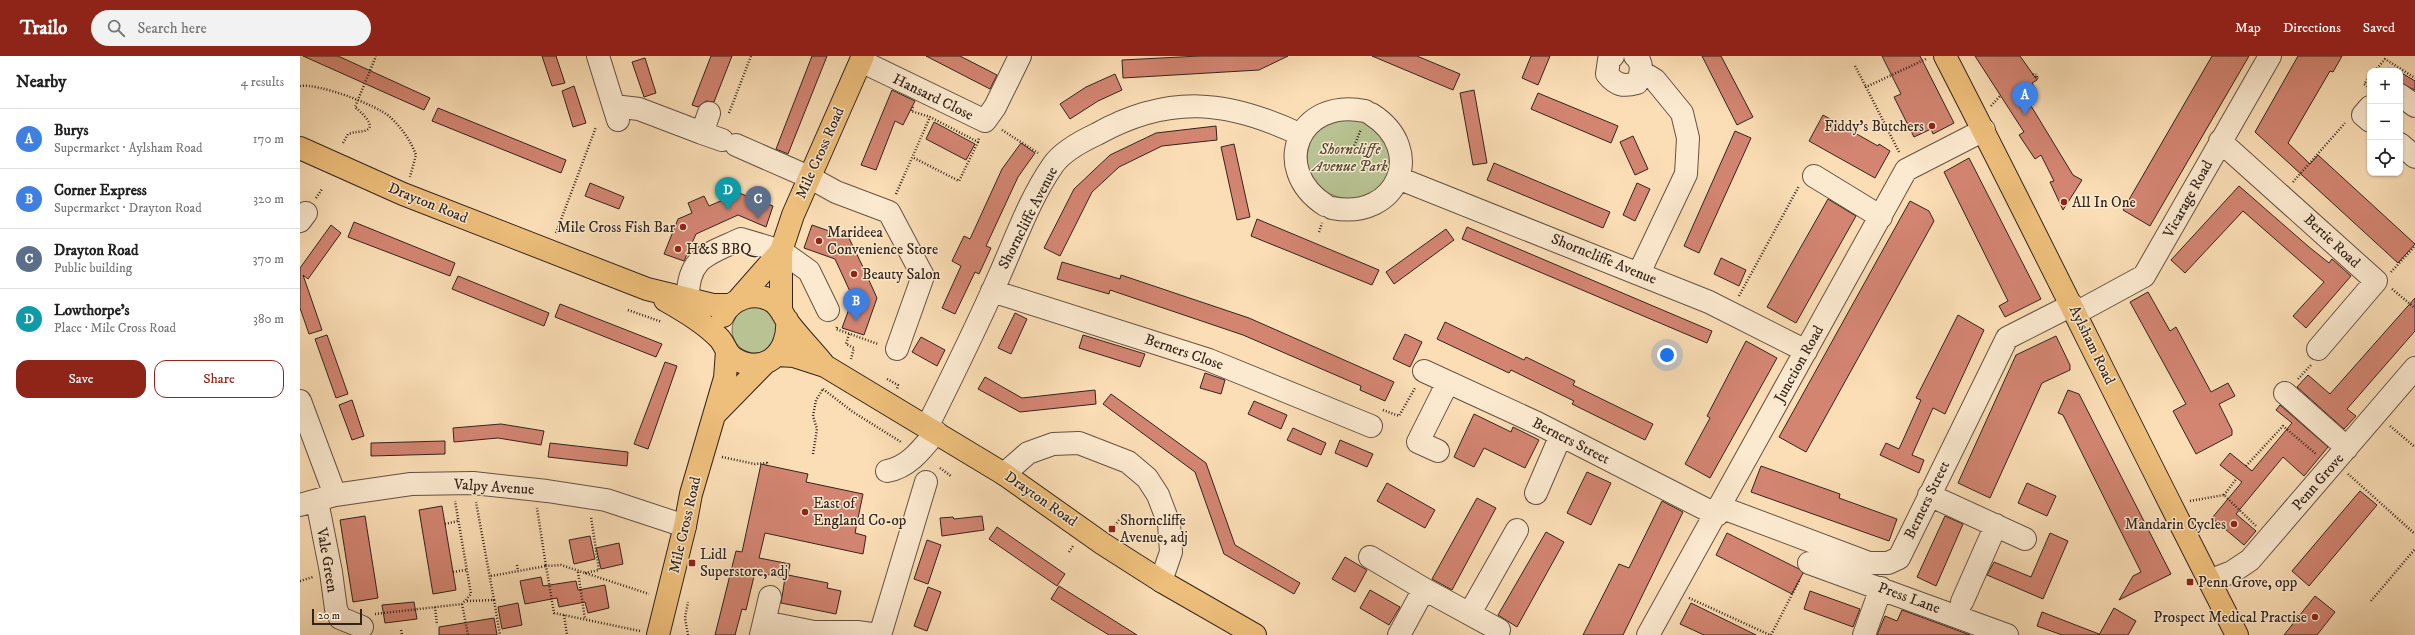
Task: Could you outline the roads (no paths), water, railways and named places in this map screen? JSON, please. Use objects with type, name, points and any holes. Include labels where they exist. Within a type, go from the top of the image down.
[{"type":"main road","name":"Aylsham Road","points":[[1945,56],[1984,130],[2170,504],[2237,635]]},
{"type":"main road","name":"Mile Cross Road","points":[[784,315],[781,251],[793,215],[862,59]]},
{"type":"main road","name":"Drayton Road","points":[[300,148],[404,194],[647,289],[713,305],[734,302],[754,296],[770,300],[784,315],[821,376]]},
{"type":"main road","name":"Mile Cross Road","points":[[734,302],[781,251]]},
{"type":"main road","name":"Drayton Road","points":[[647,289],[703,324],[724,345],[732,356],[745,363],[794,356],[821,376],[931,430],[1004,474],[1120,556],[1160,581],[1255,635]]},
{"type":"main road","points":[[724,345],[720,324],[734,302]]},
{"type":"main road","points":[[771,359],[786,343],[788,332],[784,315]]},
{"type":"main road","name":"Mile Cross Road","points":[[653,634],[667,599],[686,526],[691,494],[725,378],[724,345]]},
{"type":"main road","name":"Mile Cross Road","points":[[714,415],[771,359]]},
{"type":"street","points":[[598,56],[616,114],[639,109],[717,134],[836,192],[889,212],[923,276],[897,349]]},
{"type":"street","name":"Hansard Close","points":[[862,59],[985,121],[996,107],[1020,56]]},
{"type":"street","points":[[1613,56],[1609,60],[1607,74],[1614,83],[1627,86],[1637,83],[1639,64]]},
{"type":"street","name":"Vicarage Road","points":[[2074,309],[2144,276],[2270,56]]},
{"type":"street","points":[[1639,64],[1655,80],[1682,113],[1688,138],[1686,174],[1639,273]]},
{"type":"street","points":[[2403,97],[2415,106]]},
{"type":"street","name":"Shorncliffe Avenue","points":[[931,430],[1029,209],[1053,164],[1080,143],[1124,119],[1170,107],[1211,107],[1251,114],[1301,135]]},
{"type":"street","points":[[1350,108],[1368,112],[1391,129],[1397,141],[1400,153],[1398,178],[1390,192],[1378,203],[1353,211],[1328,207],[1311,196],[1299,178],[1296,167],[1296,151],[1301,135],[1310,123],[1322,114],[1335,109],[1350,108]]},
{"type":"street","name":"Junction Road","points":[[1648,635],[1719,511],[1906,170],[1984,130]]},
{"type":"street","name":"Bertie Road","points":[[2220,141],[2380,281],[2318,349]]},
{"type":"street","points":[[1814,176],[1881,216]]},
{"type":"street","name":"Shorncliffe Avenue","points":[[1398,178],[1639,273],[1731,312],[1806,351]]},
{"type":"street","points":[[688,299],[688,283],[700,258],[742,239],[781,251],[809,271],[828,310]]},
{"type":"street","name":"Berners Close","points":[[992,291],[1209,360],[1371,426]]},
{"type":"street","name":"Berners Street","points":[[1424,372],[1561,435],[1719,511],[1868,563],[1878,564],[1893,562],[1899,558],[2007,338],[2074,309]]},
{"type":"street","name":"Penn Grove","points":[[2209,581],[2232,572],[2250,560],[2338,460],[2415,368]]},
{"type":"street","points":[[1438,451],[1418,442],[1448,382]]},
{"type":"street","points":[[2285,393],[2338,460]]},
{"type":"street","name":"Vale Green","points":[[300,401],[331,572],[336,609],[340,618],[349,623],[362,627]]},
{"type":"street","points":[[887,471],[900,469],[919,453],[931,430]]},
{"type":"street","points":[[770,597],[763,628],[814,632],[857,632],[879,635],[928,474],[931,430]]},
{"type":"street","points":[[1536,493],[1561,435]]},
{"type":"street","points":[[1004,474],[1028,453],[1053,444],[1078,443],[1128,462],[1147,478],[1158,494],[1169,524],[1171,552],[1160,581]]},
{"type":"street","name":"Valpy Avenue","points":[[317,500],[411,484],[462,483],[504,494],[533,489],[587,496],[606,500],[686,526]]},
{"type":"street","points":[[1929,495],[2025,539]]},
{"type":"street","points":[[1962,602],[1996,525]]},
{"type":"street","points":[[1470,613],[1517,530]]},
{"type":"street","points":[[1370,557],[1424,589],[1499,630]]},
{"type":"street","name":"Press Lane","points":[[1809,563],[2007,635]]},
{"type":"street","points":[[1864,635],[1881,588]]},
{"type":"street","points":[[1399,635],[1424,589]]},
{"type":"place","name":"Burys","points":[[2025,115]]},
{"type":"place","name":"Fiddy's Butchers","points":[[1932,126]]},
{"type":"place","name":"All In One","points":[[2064,202]]},
{"type":"place","name":"Lowthorpe's","points":[[728,210]]},
{"type":"place","name":"Drayton Road","points":[[758,219]]},
{"type":"place","name":"Mile Cross Fish Bar","points":[[683,227]]},
{"type":"place","name":"Marideea Convenience Store","points":[[819,241]]},
{"type":"place","name":"H&S BBQ","points":[[678,249]]},
{"type":"place","name":"Beauty Salon","points":[[854,274]]},
{"type":"place","name":"Corner Express","points":[[856,321]]},
{"type":"place","name":"East of England Co-op","points":[[805,512]]},
{"type":"place","name":"Mandarin Cycles","points":[[2234,524]]},
{"type":"place","name":"Shorncliffe Avenue, adj","points":[[1112,529]]},
{"type":"place","name":"Lidl Superstore, adj","points":[[692,563]]},
{"type":"place","name":"Penn Grove, opp","points":[[2190,582]]},
{"type":"place","name":"Prospect Medical Practise","points":[[2315,617]]},
{"type":"park label","name":"Shorncliffe Avenue Park","points":[[1350,158]]}]
